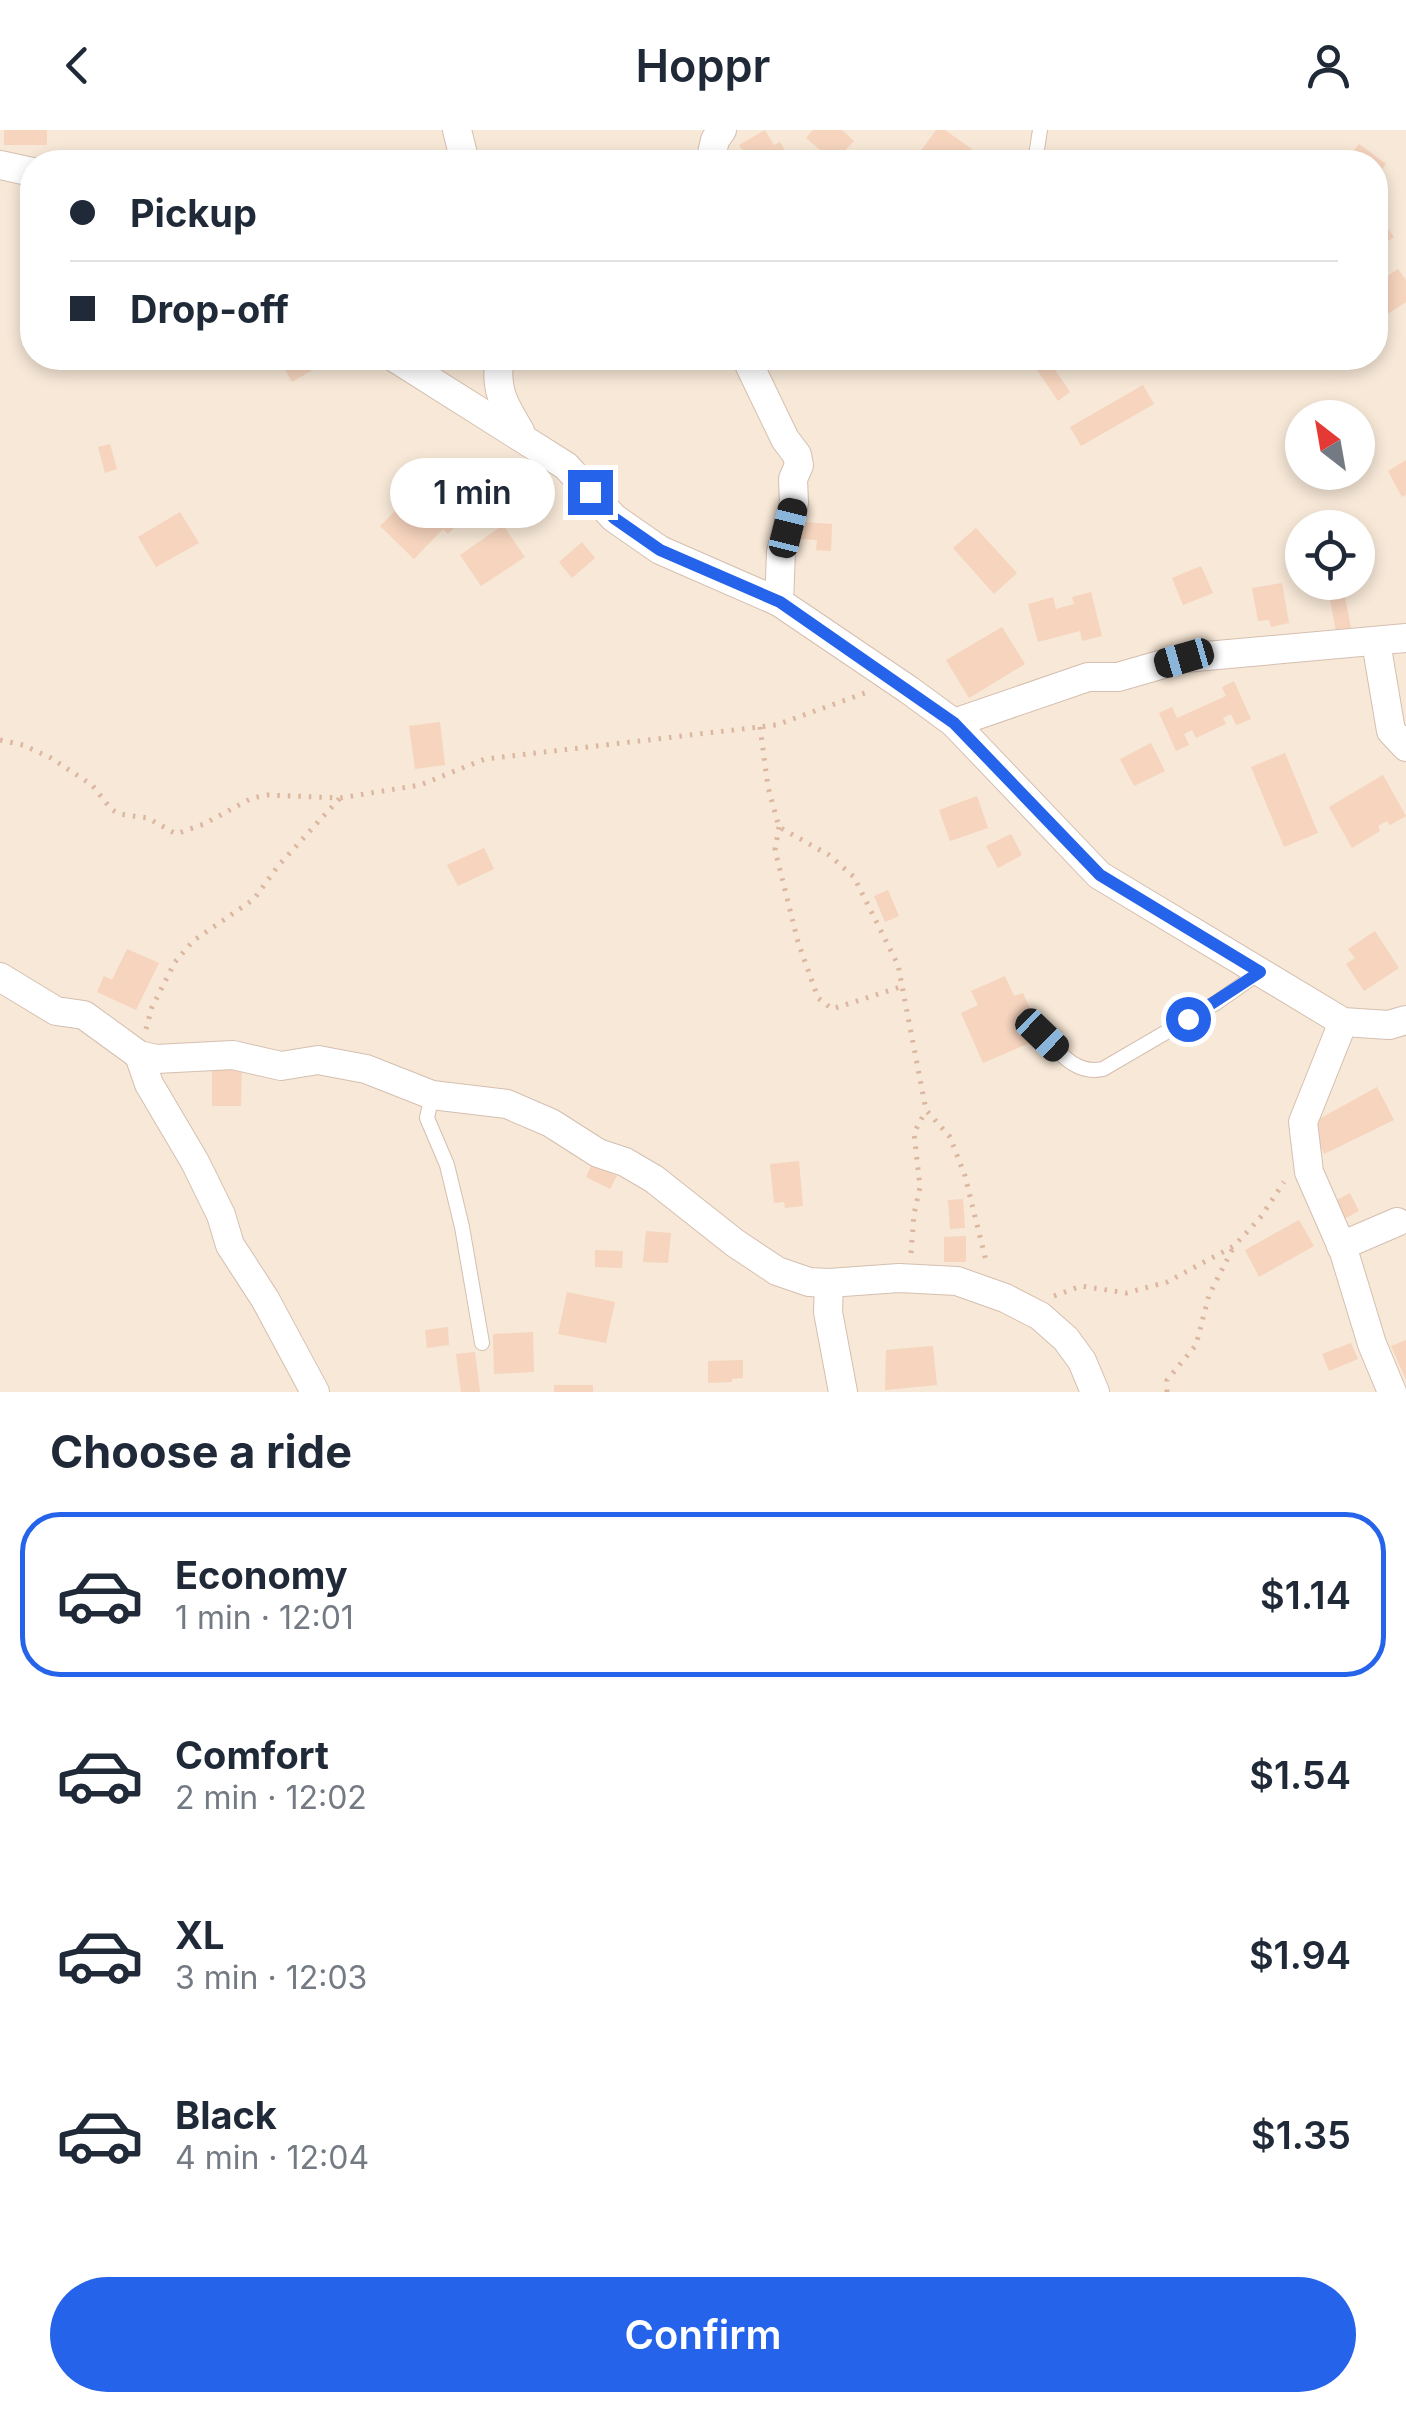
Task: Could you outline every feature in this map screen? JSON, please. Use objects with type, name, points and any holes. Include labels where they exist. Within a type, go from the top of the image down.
[{"type":"street","points":[[414,370],[566,466],[614,518],[660,550],[780,602],[954,723],[1100,875],[1342,1022],[1389,1025],[1406,1020]]},
{"type":"street","points":[[497,370],[500,400],[526,441]]},
{"type":"street","points":[[752,370],[799,465],[794,479],[794,504],[781,552],[780,602]]},
{"type":"street","points":[[954,723],[1088,677],[1118,677],[1184,658],[1406,638]]},
{"type":"street","points":[[1376,642],[1391,732],[1406,747]]},
{"type":"street","points":[[0,978],[56,1010],[84,1015],[138,1056],[156,1059],[233,1055],[281,1066],[318,1060],[366,1069],[432,1094],[507,1104],[654,1179],[777,1271],[809,1282],[899,1278],[957,1281],[1023,1307],[1066,1339],[1082,1361],[1095,1392]]},
{"type":"street","points":[[1342,1022],[1304,1122],[1309,1172],[1341,1246],[1372,1344],[1392,1392]]},
{"type":"street","points":[[138,1056],[149,1084],[221,1215],[230,1244],[316,1392]]},
{"type":"street","points":[[1341,1246],[1397,1222]]},
{"type":"street","points":[[829,1283],[828,1312],[844,1392]]},
{"type":"lane","points":[[1042,1035],[1077,1067],[1090,1072],[1103,1069],[1260,972]]},
{"type":"lane","points":[[432,1094],[427,1118],[447,1165],[482,1343]]},
{"type":"path","points":[[0,740],[51,758],[92,785],[119,814],[148,818],[176,834],[252,798],[340,798],[420,785],[485,759],[776,726],[871,691],[908,690]]},
{"type":"path","points":[[760,727],[768,786],[779,827],[775,850],[798,942],[818,998],[832,1008],[901,987]]},
{"type":"path","points":[[138,1056],[152,1007],[176,962],[194,941],[254,899],[306,833],[340,798]]},
{"type":"path","points":[[779,827],[830,856],[854,877],[898,965],[926,1110],[950,1137],[964,1176],[985,1249],[990,1292]]},
{"type":"path","points":[[899,1278],[912,1251],[920,1187],[914,1133],[926,1110]]},
{"type":"path","points":[[1167,1392],[1167,1380],[1196,1345],[1209,1295],[1234,1246],[1260,1218],[1306,1148]]},
{"type":"path","points":[[1023,1307],[1081,1286],[1126,1293],[1167,1282],[1234,1246]]},
{"type":"shaded area","points":[[0,130],[1406,130],[1406,1392],[0,1392]]},
{"type":"building","points":[[4,130],[47,130],[47,145],[4,145]]},
{"type":"building","points":[[765,130],[774,145],[780,142],[785,150],[742,150],[739,145]]},
{"type":"building","points":[[813,130],[842,130],[854,141],[845,150],[820,150],[806,138]]},
{"type":"building","points":[[936,130],[945,130],[973,150],[922,150]]},
{"type":"building","points":[[1398,269],[1406,280],[1406,302],[1388,314],[1388,276]]},
{"type":"building","points":[[285,370],[312,370],[292,382]]},
{"type":"building","points":[[1037,370],[1055,370],[1070,392],[1058,401]]},
{"type":"building","points":[[1143,385],[1154,404],[1081,446],[1070,427]]},
{"type":"building","points":[[110,444],[117,469],[105,473],[98,447]]},
{"type":"building","points":[[1406,460],[1406,495],[1402,497],[1388,471]]},
{"type":"building","points":[[414,476],[460,521],[448,534],[443,529],[414,559],[380,526],[402,504],[394,496]]},
{"type":"building","points":[[180,512],[199,543],[156,567],[138,537]]},
{"type":"building","points":[[802,522],[832,524],[831,551],[816,550],[817,540],[801,539]]},
{"type":"building","points":[[503,525],[525,557],[481,586],[460,555]]},
{"type":"building","points":[[976,528],[1017,573],[994,594],[953,548]]},
{"type":"building","points":[[582,542],[595,558],[572,578],[559,562]]},
{"type":"building","points":[[1201,566],[1213,593],[1183,605],[1172,578]]},
{"type":"building","points":[[1282,583],[1289,623],[1271,627],[1269,620],[1258,621],[1252,588]]},
{"type":"building","points":[[1091,592],[1102,636],[1082,641],[1080,631],[1038,642],[1028,604],[1053,597],[1056,609],[1074,604],[1072,597]]},
{"type":"building","points":[[1330,600],[1346,600],[1353,639],[1338,642]]},
{"type":"building","points":[[1002,627],[1025,664],[969,698],[946,660]]},
{"type":"building","points":[[1234,681],[1251,719],[1236,725],[1231,714],[1223,718],[1226,724],[1196,738],[1192,730],[1184,734],[1189,745],[1176,751],[1159,713],[1172,707],[1177,718],[1226,696],[1222,687]]},
{"type":"building","points":[[440,722],[445,765],[415,769],[409,726]]},
{"type":"building","points":[[1151,743],[1165,771],[1134,786],[1120,759]]},
{"type":"building","points":[[1285,753],[1318,833],[1284,847],[1251,767]]},
{"type":"building","points":[[1383,775],[1406,816],[1390,825],[1387,821],[1378,826],[1380,831],[1352,848],[1329,807]]},
{"type":"building","points":[[977,796],[988,828],[950,841],[939,810]]},
{"type":"building","points":[[1011,834],[1022,855],[998,868],[986,846]]},
{"type":"building","points":[[484,848],[494,869],[458,886],[447,865]]},
{"type":"building","points":[[888,890],[899,916],[885,922],[874,896]]},
{"type":"building","points":[[1375,931],[1399,968],[1364,991],[1346,964],[1355,958],[1348,949]]},
{"type":"building","points":[[127,949],[159,963],[136,1010],[97,992],[104,976],[112,980]]},
{"type":"building","points":[[1005,976],[1014,996],[1023,993],[1039,1029],[1031,1034],[1034,1041],[983,1063],[961,1013],[978,1005],[971,991]]},
{"type":"building","points":[[212,1065],[242,1065],[241,1106],[212,1106]]},
{"type":"building","points":[[1377,1087],[1394,1120],[1324,1154],[1310,1124]]},
{"type":"building","points":[[799,1161],[803,1206],[785,1208],[784,1202],[774,1203],[770,1164]]},
{"type":"building","points":[[592,1164],[617,1176],[610,1189],[586,1177]]},
{"type":"building","points":[[1350,1193],[1359,1211],[1344,1219],[1335,1201]]},
{"type":"building","points":[[963,1199],[965,1228],[950,1229],[948,1200]]},
{"type":"building","points":[[1299,1220],[1314,1246],[1259,1277],[1245,1250]]},
{"type":"building","points":[[646,1231],[671,1233],[668,1263],[643,1262]]},
{"type":"building","points":[[966,1236],[966,1262],[944,1262],[944,1237]]},
{"type":"building","points":[[595,1250],[623,1251],[622,1268],[595,1267]]},
{"type":"building","points":[[567,1292],[615,1302],[606,1343],[558,1334]]},
{"type":"building","points":[[448,1327],[449,1345],[427,1348],[425,1330]]},
{"type":"building","points":[[533,1332],[534,1372],[494,1374],[493,1334]]},
{"type":"building","points":[[1406,1340],[1406,1380],[1391,1346]]},
{"type":"building","points":[[1351,1343],[1358,1359],[1329,1371],[1322,1354]]},
{"type":"building","points":[[933,1346],[937,1385],[885,1390],[886,1350]]},
{"type":"building","points":[[475,1352],[480,1392],[461,1392],[456,1354]]},
{"type":"building","points":[[743,1360],[743,1378],[708,1383],[708,1361]]},
{"type":"building","points":[[554,1385],[593,1385],[593,1392],[554,1392]]},
{"type":"route","points":[[590,492],[614,518],[660,550],[780,602],[954,723],[1100,875],[1260,972],[1188,1019]]}]
